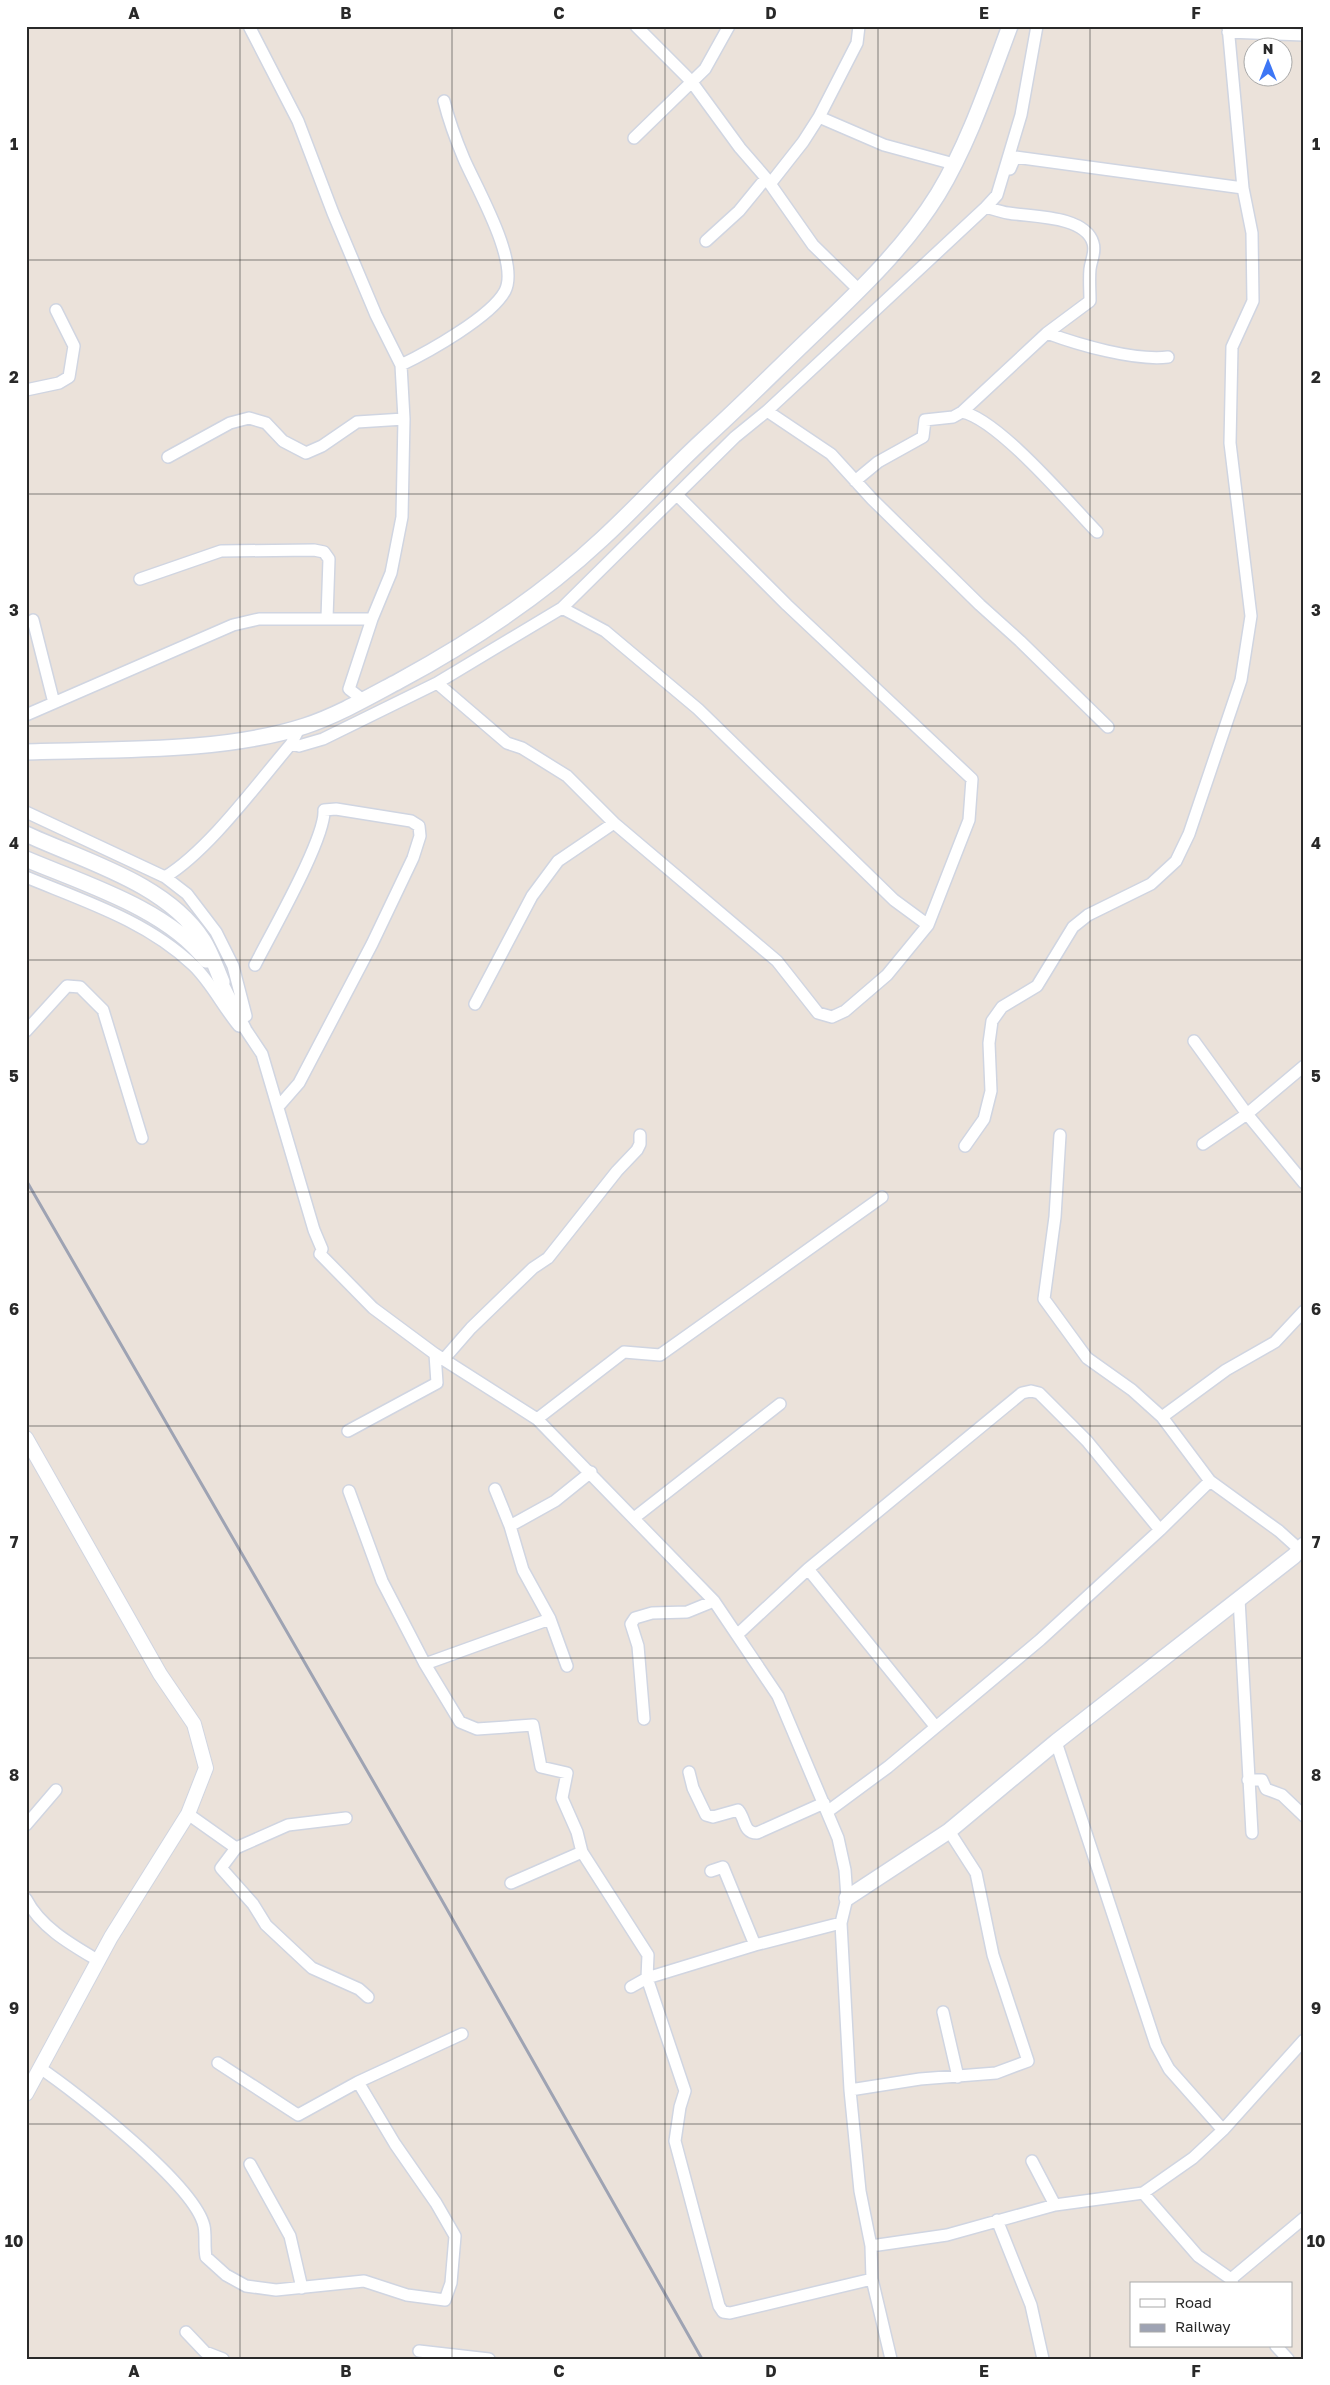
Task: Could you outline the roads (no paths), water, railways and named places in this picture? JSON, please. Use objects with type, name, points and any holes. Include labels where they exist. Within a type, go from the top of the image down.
[{"type":"main road","points":[[26,752],[192,745],[259,737],[300,727],[363,700],[452,652],[527,603],[602,539],[700,442],[742,406],[860,291],[933,202],[954,164],[1010,26]]},
{"type":"main road","points":[[26,834],[146,887],[180,914],[203,940],[222,982]]},
{"type":"main road","points":[[31,861],[134,906],[177,930],[196,948],[222,982]]},
{"type":"main road","points":[[847,1898],[949,1831],[1056,1742],[1301,1550]]},
{"type":"street","points":[[249,26],[298,121],[333,213],[376,315],[401,365],[404,419],[402,517],[391,573],[372,619],[349,689],[363,700]]},
{"type":"street","points":[[636,26],[691,81],[740,148],[768,181],[813,245],[860,291]]},
{"type":"street","points":[[634,138],[705,69],[729,26]]},
{"type":"street","points":[[706,241],[739,211],[803,142],[819,116],[857,43],[859,26]]},
{"type":"street","points":[[997,196],[1021,115],[1037,26]]},
{"type":"street","points":[[966,1146],[984,1119],[991,1091],[989,1042],[992,1021],[1002,1007],[1037,986],[1073,927],[1088,914],[1151,884],[1176,861],[1189,834],[1241,680],[1251,616],[1230,443],[1232,347],[1253,301],[1252,233],[1243,188],[1228,29],[1304,35]]},
{"type":"street","points":[[401,365],[428,352],[488,311],[505,290],[509,276],[506,258],[492,216],[464,159],[444,101]]},
{"type":"street","points":[[819,116],[884,145],[954,164]]},
{"type":"street","points":[[291,744],[299,746],[323,739],[437,683],[562,608],[735,437],[767,411],[986,207],[997,196],[1015,157],[1243,188]]},
{"type":"street","points":[[855,481],[878,462],[923,437],[925,420],[953,417],[969,410],[1047,333],[1090,301],[1093,241],[1085,232],[1068,222],[1046,216],[1008,213],[986,207]]},
{"type":"street","points":[[26,390],[59,383],[70,377],[74,346],[56,310]]},
{"type":"street","points":[[1047,333],[1064,340],[1144,358],[1168,357]]},
{"type":"street","points":[[969,410],[1017,449],[1097,532]]},
{"type":"street","points":[[767,411],[831,454],[855,481],[980,605],[1020,641],[1108,727]]},
{"type":"street","points":[[168,457],[230,423],[249,418],[266,423],[283,441],[306,453],[322,446],[358,422],[404,419]]},
{"type":"street","points":[[437,683],[507,743],[522,748],[567,776],[614,823],[777,961],[818,1013],[832,1017],[845,1011],[887,975],[928,925],[969,820],[972,779],[787,605],[677,495]]},
{"type":"street","points":[[140,579],[221,551],[314,550],[324,552],[329,559],[327,618]]},
{"type":"street","points":[[562,608],[605,631],[698,710],[894,900],[928,925]]},
{"type":"street","points":[[26,715],[233,625],[259,619],[372,619]]},
{"type":"street","points":[[33,620],[54,702]]},
{"type":"street","points":[[165,877],[181,867],[233,812],[291,744],[300,727]]},
{"type":"street","points":[[255,965],[320,832],[324,810],[336,809],[411,821],[419,826],[420,836],[413,858],[372,944],[299,1084],[278,1107]]},
{"type":"street","points":[[26,812],[165,877],[187,894],[216,932],[233,966],[242,1006],[262,1054],[314,1230],[322,1249],[320,1254],[373,1308],[440,1357],[537,1419],[591,1472],[714,1601],[778,1696],[826,1808],[841,1852],[847,1898],[841,1922],[850,2090],[860,2191],[871,2246],[872,2279],[891,2359]]},
{"type":"street","points":[[475,1004],[532,896],[558,861],[614,823]]},
{"type":"street","points":[[26,876],[139,925],[172,946],[195,967],[262,1054]]},
{"type":"street","points":[[222,982],[246,1030],[262,1054]]},
{"type":"street","points":[[26,1031],[67,986],[80,987],[102,1010],[142,1138]]},
{"type":"street","points":[[1194,1041],[1247,1114],[1304,1183]]},
{"type":"street","points":[[1203,1144],[1247,1114],[1304,1066]]},
{"type":"street","points":[[348,1432],[437,1384],[440,1357],[533,1268],[548,1258],[637,1150],[640,1144],[640,1135]]},
{"type":"street","points":[[1060,1135],[1056,1217],[1044,1299],[1088,1358],[1132,1390],[1162,1418],[1210,1481],[1280,1532],[1301,1550]]},
{"type":"street","points":[[537,1419],[624,1352],[660,1355],[882,1197]]},
{"type":"street","points":[[1162,1418],[1226,1370],[1275,1342],[1304,1312]]},
{"type":"street","points":[[738,1634],[808,1569],[1022,1393],[1031,1391],[1039,1393],[1088,1441],[1160,1530]]},
{"type":"street","points":[[634,1518],[780,1404]]},
{"type":"street","points":[[26,1438],[155,1665],[194,1724],[206,1768],[188,1814],[111,1938],[26,2094]]},
{"type":"street","points":[[510,1526],[555,1501],[591,1472]]},
{"type":"street","points":[[689,1772],[693,1788],[706,1815],[713,1817],[738,1810],[747,1830],[752,1833],[757,1833],[826,1808],[888,1766],[1040,1640],[1160,1530],[1210,1481]]},
{"type":"street","points":[[495,1489],[510,1526],[523,1570],[550,1619],[567,1666]]},
{"type":"street","points":[[349,1491],[382,1581],[425,1664],[460,1722],[477,1729],[533,1725],[541,1768],[567,1773],[562,1798],[582,1852],[648,1955],[648,1978],[685,2091],[680,2107],[675,2140],[719,2306],[723,2312],[730,2313],[872,2279]]},
{"type":"street","points":[[808,1569],[935,1726]]},
{"type":"street","points":[[1239,1599],[1252,1833]]},
{"type":"street","points":[[644,1719],[638,1646],[631,1624],[635,1618],[652,1613],[687,1612],[714,1601]]},
{"type":"street","points":[[425,1664],[550,1619]]},
{"type":"street","points":[[1056,1742],[1156,2044],[1169,2069],[1223,2130]]},
{"type":"street","points":[[1248,1780],[1262,1780],[1266,1789],[1282,1795],[1304,1816]]},
{"type":"street","points":[[26,1824],[56,1790]]},
{"type":"street","points":[[188,1814],[236,1848]]},
{"type":"street","points":[[346,1818],[288,1825],[236,1848],[221,1868],[253,1904],[266,1925],[312,1968],[359,1988],[368,1996]]},
{"type":"street","points":[[850,2090],[920,2079],[996,2073],[1028,2061],[993,1955],[976,1873],[949,1831]]},
{"type":"street","points":[[511,1883],[582,1852]]},
{"type":"street","points":[[711,1871],[723,1867],[755,1945]]},
{"type":"street","points":[[26,1899],[31,1908],[58,1936],[99,1961]]},
{"type":"street","points":[[632,1986],[648,1978],[755,1945],[841,1922]]},
{"type":"street","points":[[943,2012],[958,2077]]},
{"type":"street","points":[[218,2063],[298,2115],[358,2082],[462,2034]]},
{"type":"street","points":[[871,2246],[947,2235],[1055,2205],[1143,2193],[1184,2166],[1223,2130],[1304,2040]]},
{"type":"street","points":[[40,2068],[103,2116],[172,2180],[196,2209],[204,2227],[206,2256],[226,2275],[246,2286],[276,2290],[302,2288],[340,2281],[364,2281],[407,2295],[445,2300],[449,2293],[455,2236],[436,2203],[395,2144],[358,2082]]},
{"type":"street","points":[[1032,2161],[1055,2205]]},
{"type":"street","points":[[250,2164],[290,2236],[302,2288]]},
{"type":"street","points":[[1143,2193],[1198,2256],[1232,2281],[1304,2218]]},
{"type":"street","points":[[997,2220],[1031,2305],[1043,2359]]},
{"type":"street","points":[[186,2332],[205,2352],[223,2359]]},
{"type":"street","points":[[1278,2348],[1288,2359]]},
{"type":"street","points":[[419,2351],[489,2359]]},
{"type":"railway","points":[[26,1180],[440,1897],[702,2359]]}]
